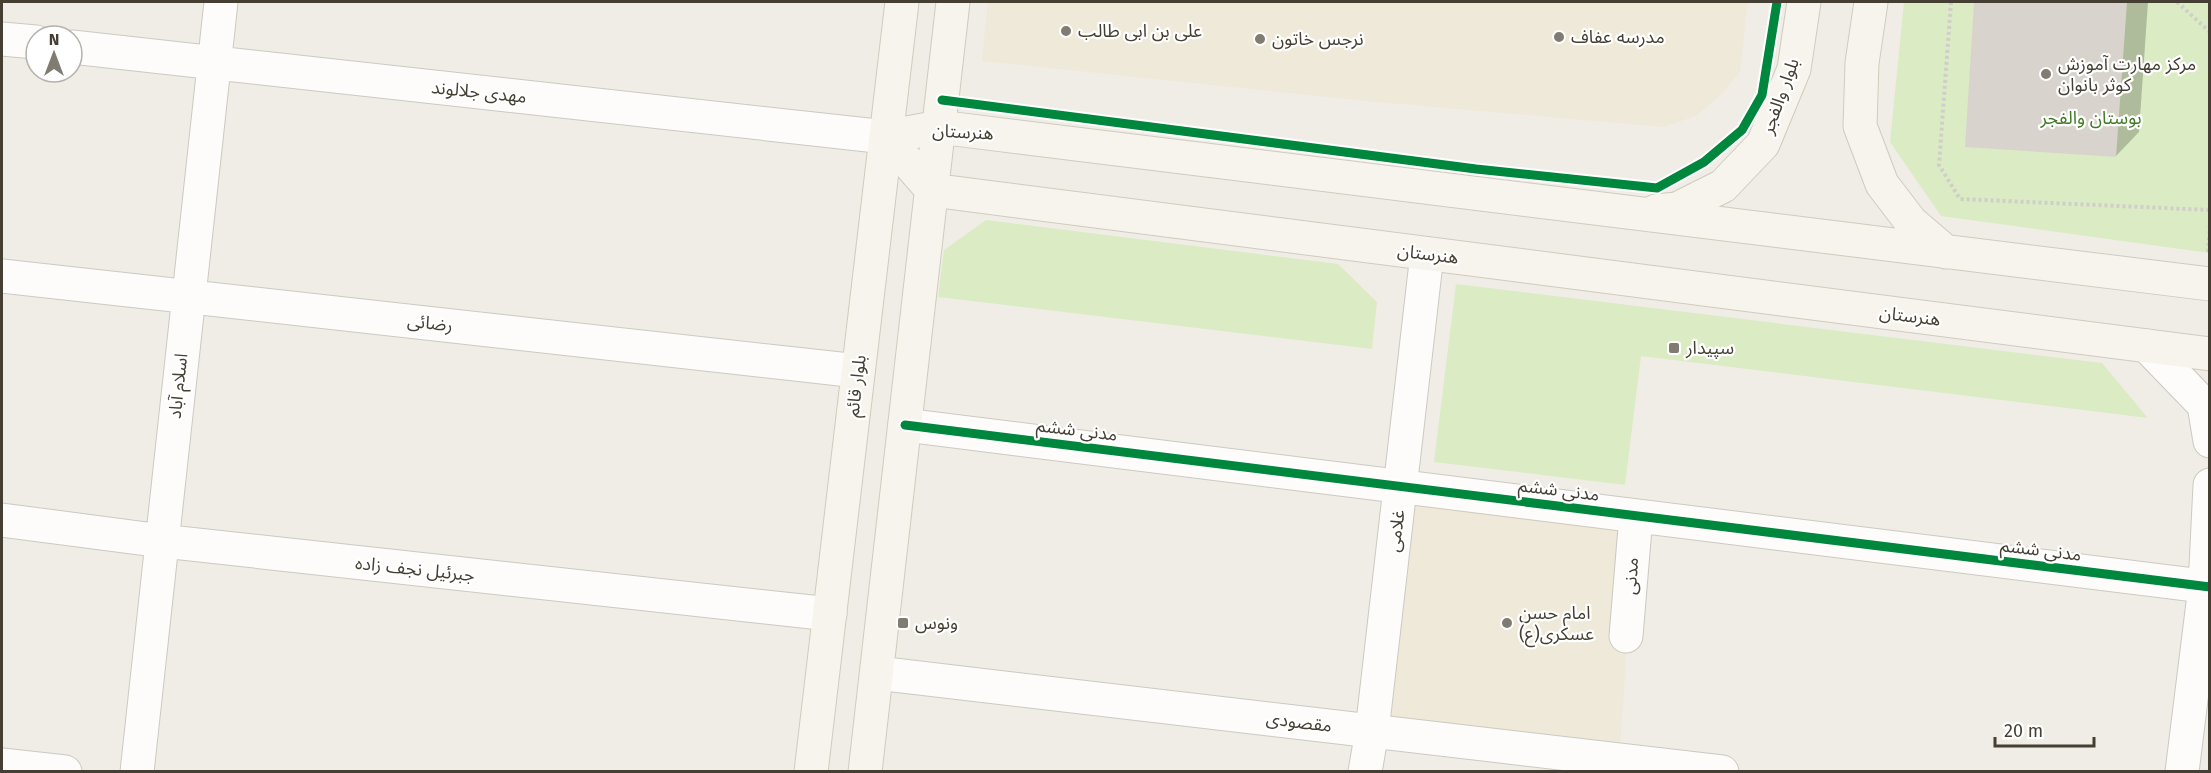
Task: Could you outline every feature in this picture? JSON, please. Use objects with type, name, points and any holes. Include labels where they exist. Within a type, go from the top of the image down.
[{"type":"main road","name":"بلوار قائم","points":[[811,771],[902,2]]},
{"type":"main road","points":[[865,771],[953,2]]},
{"type":"main road","name":"بلوار والفجر","points":[[1631,214],[1677,209],[1723,186],[1763,144],[1794,69],[1804,2]]},
{"type":"main road","points":[[1871,2],[1862,63],[1860,126],[1882,184],[1911,222],[1946,252]]},
{"type":"main road","name":"هنرستان","points":[[886,137],[939,127],[1946,252],[2208,272]]},
{"type":"main road","points":[[886,137],[932,190]]},
{"type":"main road","name":"هنرستان","points":[[932,190],[2210,354]]},
{"type":"street","name":"اسلام آباد","points":[[137,771],[221,2]]},
{"type":"street","points":[[2,39],[24,41]]},
{"type":"street","name":"مهدی جلالوند","points":[[84,47],[886,137]]},
{"type":"street","name":"غلامی","points":[[1365,771],[1372,730],[1427,254]]},
{"type":"street","name":"رضائی","points":[[2,276],[858,371]]},
{"type":"street","points":[[2147,346],[2204,405],[2210,441]]},
{"type":"street","name":"مدنی ششم","points":[[905,425],[2207,587]]},
{"type":"street","points":[[2182,771],[2207,587],[2210,485]]},
{"type":"street","name":"مدنی","points":[[1626,636],[1636,516]]},
{"type":"street","name":"جبرئیل نجف زاده","points":[[2,520],[162,541],[830,614]]},
{"type":"street","name":"مقصودی","points":[[877,673],[1722,771]]},
{"type":"street","points":[[2,765],[65,771]]},
{"type":"path","points":[[1951,2],[1939,165],[1960,199],[2210,210]]},
{"type":"path","points":[[2177,2],[2210,32]]},
{"type":"path","points":[[2205,27],[2210,22]]},
{"type":"path","points":[[2208,272],[2210,226]]},
{"type":"shaded area","points":[[988,2],[1748,2],[1740,72],[1721,95],[1696,116],[1663,127],[1366,101],[982,61]]},
{"type":"shaded area","name":"امام حسن عسکری(ع)","points":[[1401,487],[1636,516],[1619,760],[1372,731]]},
{"type":"green space","name":"بوستان والفجر","points":[[1904,2],[2209,2],[2209,253],[1941,216],[1890,142]]},
{"type":"green space","points":[[986,220],[1338,264],[1377,302],[1372,349],[938,297],[944,250]]},
{"type":"green space","points":[[1456,284],[2102,363],[2148,418],[1641,356],[1625,485],[1434,462]]},
{"type":"building","name":"مرکز مهارت آموزش کوثر بانوان","points":[[1974,2],[2127,2],[2116,157],[1965,147]]},
{"type":"cycle path","points":[[942,100],[1476,169],[1657,188],[1704,162],[1742,130],[1762,95],[1777,2]]},
{"type":"cycle path","points":[[905,425],[2210,587]]},
{"type":"place","name":"علی بن ابی طالب","points":[[1066,31]]},
{"type":"place","name":"مدرسه عفاف","points":[[1559,37]]},
{"type":"place","name":"نرجس خاتون","points":[[1260,39]]},
{"type":"place","name":"مرکز مهارت آموزش کوثر بانوان","points":[[2046,74]]},
{"type":"place","name":"سپیدار","points":[[1674,348]]},
{"type":"place","name":"ونوس","points":[[903,623]]},
{"type":"place","name":"امام حسن عسکری(ع)","points":[[1507,623]]}]
